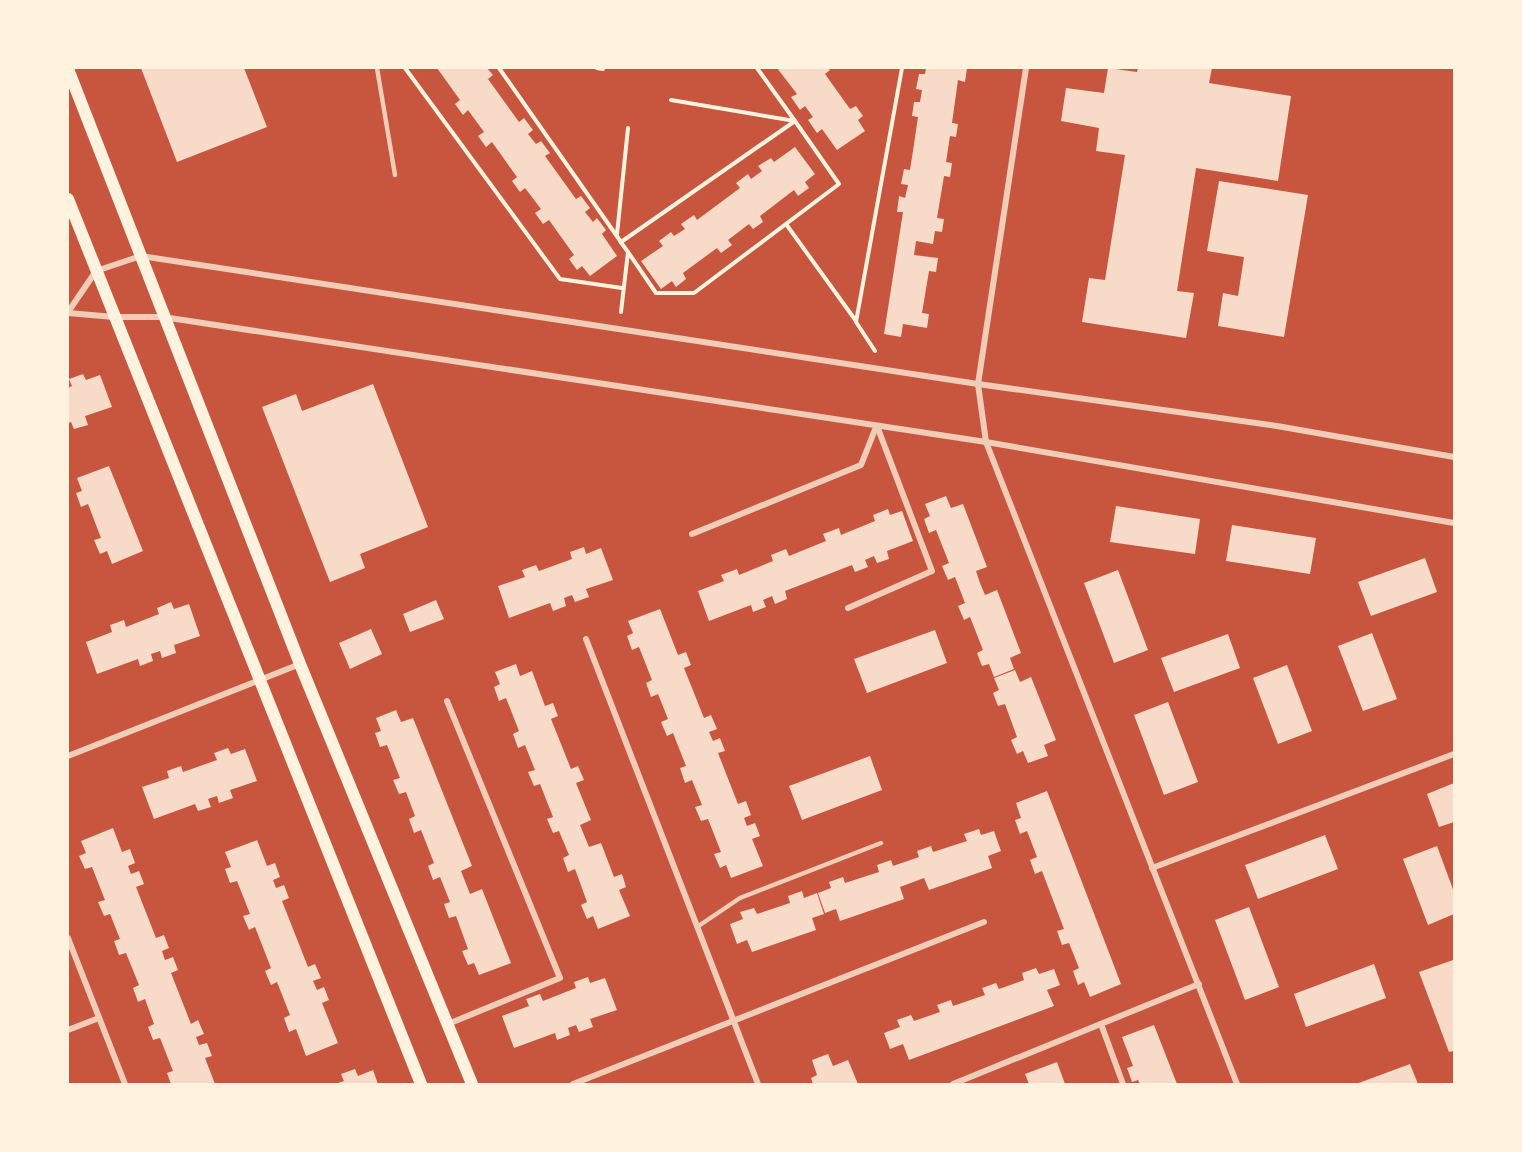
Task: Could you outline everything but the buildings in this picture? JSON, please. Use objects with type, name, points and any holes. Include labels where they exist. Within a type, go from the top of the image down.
[{"type":"main road","points":[[68,69],[300,664],[472,1084]]},
{"type":"main road","points":[[68,199],[421,1084]]},
{"type":"street","points":[[1026,68],[978,384],[986,442],[1237,1084]]},
{"type":"street","points":[[1455,457],[1277,426],[978,384],[141,256],[96,271],[68,312],[114,317],[163,317],[986,442],[1455,523]]},
{"type":"street","points":[[692,534],[861,465],[877,426]]},
{"type":"street","points":[[848,608],[932,571],[877,426]]},
{"type":"street","points":[[586,639],[758,1084]]},
{"type":"street","points":[[68,756],[300,664]]},
{"type":"street","points":[[447,700],[560,978],[448,1024]]},
{"type":"street","points":[[1152,868],[1455,754]]},
{"type":"street","points":[[573,1084],[984,922]]},
{"type":"street","points":[[68,938],[125,1084]]},
{"type":"street","points":[[952,1084],[1198,984]]},
{"type":"street","points":[[68,1030],[99,1018]]},
{"type":"street","points":[[1101,1024],[1123,1084]]},
{"type":"lane","points":[[376,68],[395,175]]},
{"type":"lane","points":[[697,927],[740,898],[881,843]]},
{"type":"path","points":[[405,68],[560,279],[622,288]]},
{"type":"path","points":[[499,68],[656,293],[694,293],[839,184],[757,68]]},
{"type":"path","points":[[597,68],[603,69]]},
{"type":"path","points":[[856,322],[902,68]]},
{"type":"path","points":[[670,100],[795,122]]},
{"type":"path","points":[[621,243],[795,122]]},
{"type":"path","points":[[621,243],[616,231],[628,128]]},
{"type":"path","points":[[786,224],[889,370]]},
{"type":"path","points":[[619,329],[628,252]]}]
